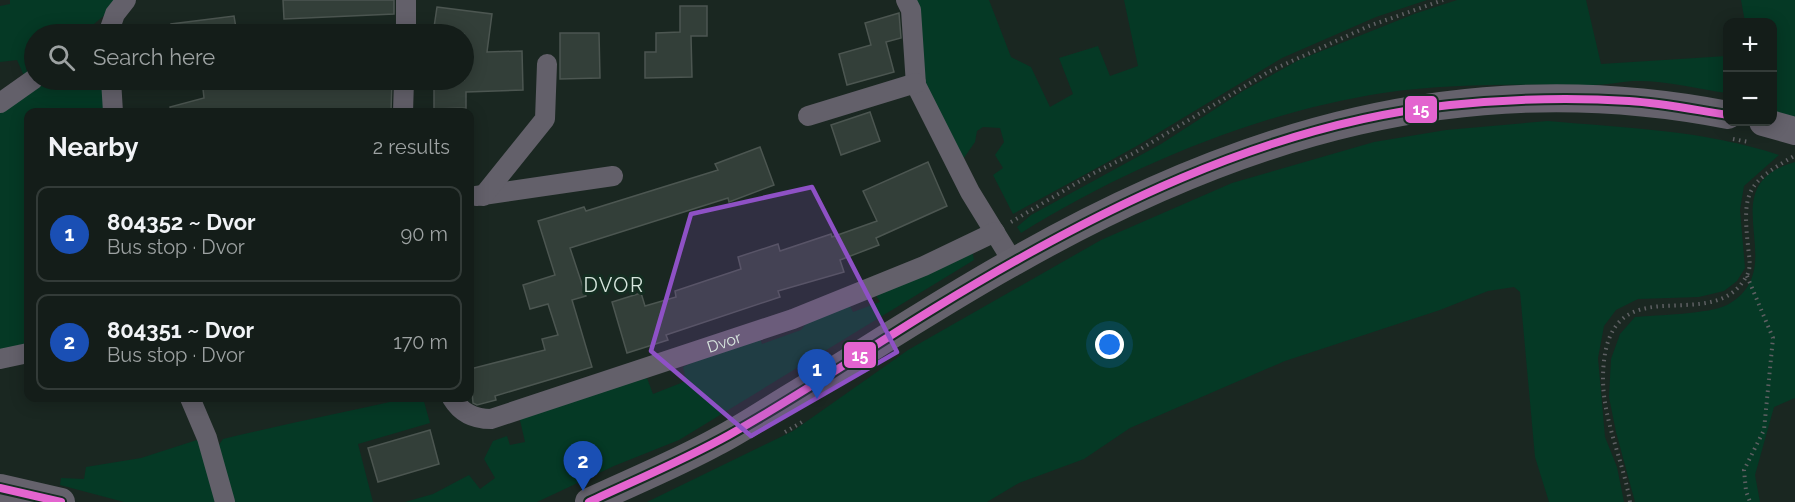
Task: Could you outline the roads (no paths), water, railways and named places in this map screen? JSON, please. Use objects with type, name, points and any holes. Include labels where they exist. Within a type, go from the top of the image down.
[{"type":"street","points":[[109,24],[126,0]]},
{"type":"street","points":[[406,0],[406,24]]},
{"type":"street","points":[[906,0],[911,10],[916,83],[970,192],[1012,262]]},
{"type":"street","points":[[476,196],[545,119],[547,64]]},
{"type":"street","points":[[808,116],[916,83]]},
{"type":"street","points":[[0,103],[24,86]]},
{"type":"street","points":[[112,90],[113,108]]},
{"type":"street","points":[[403,108],[404,90]]},
{"type":"street","points":[[589,502],[719,441],[1012,262],[1101,213],[1197,170],[1290,137],[1393,112],[1473,102],[1562,98],[1658,104],[1730,127]]},
{"type":"street","points":[[1758,132],[1792,141]]},
{"type":"street","points":[[476,196],[613,176]]},
{"type":"street","name":"Dvor","points":[[455,402],[463,411],[478,419],[491,419],[794,319],[924,266],[996,232]]},
{"type":"street","points":[[0,359],[24,354]]},
{"type":"street","points":[[192,402],[207,438],[225,502]]},
{"type":"street","points":[[0,488],[61,502]]},
{"type":"place","name":"804352 ~ Dvor","points":[[817,399]]},
{"type":"place","name":"804351 ~ Dvor","points":[[583,491]]},
{"type":"district","name":"DVOR","points":[[614,285]]}]
